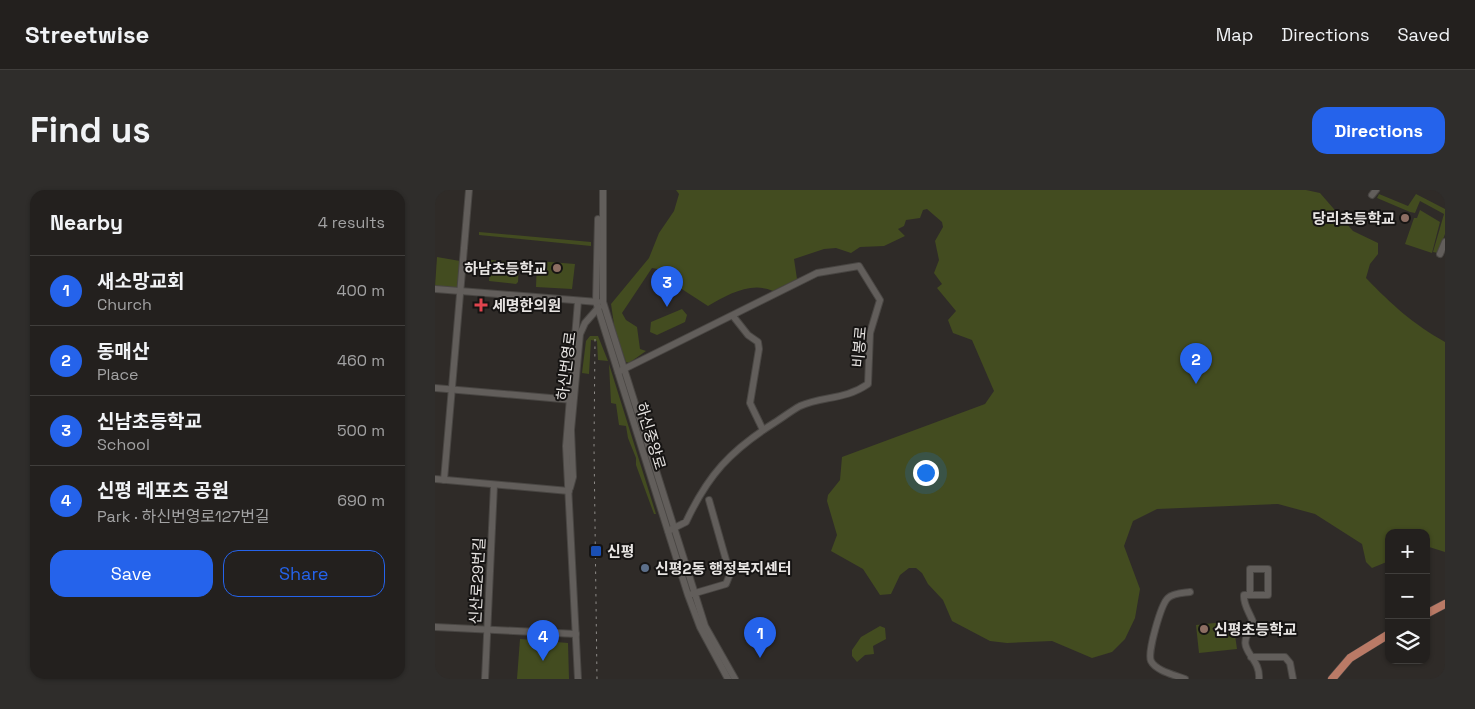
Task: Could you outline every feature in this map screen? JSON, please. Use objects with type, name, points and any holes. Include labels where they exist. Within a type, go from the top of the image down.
[{"type":"main road","points":[[1430,612],[1445,604]]},
{"type":"main road","points":[[1332,679],[1350,658],[1385,636]]},
{"type":"street","points":[[444,480],[469,190]]},
{"type":"street","points":[[601,192],[599,302],[671,529],[689,595],[728,679]]},
{"type":"street","points":[[1440,254],[1445,242]]},
{"type":"street","name":"비봉로","points":[[621,371],[817,273],[859,266],[880,300],[870,333],[868,384],[856,393],[800,406],[763,430],[724,461],[700,492],[686,522],[671,529]]},
{"type":"street","points":[[461,291],[465,288],[599,302]]},
{"type":"street","points":[[435,289],[599,302]]},
{"type":"street","name":"하신번영로","points":[[571,400],[578,301]]},
{"type":"street","points":[[575,331],[599,302]]},
{"type":"street","name":"하신번영로","points":[[578,679],[566,446],[580,334],[599,302]]},
{"type":"street","points":[[733,316],[748,335],[758,342],[759,349],[750,403],[763,430]]},
{"type":"street","points":[[435,388],[571,400]]},
{"type":"street","points":[[435,479],[569,491]]},
{"type":"street","name":"신산로29번길","points":[[485,679],[494,485]]},
{"type":"street","points":[[689,595],[726,584],[730,574],[709,500]]},
{"type":"street","points":[[671,529],[696,593],[703,627],[735,679]]},
{"type":"street","points":[[1250,595],[1250,569],[1268,569],[1268,595],[1250,595],[1244,595],[1243,602],[1251,614],[1254,625],[1245,635],[1244,644],[1260,673],[1259,679]]},
{"type":"street","points":[[1185,679],[1157,667],[1152,662],[1150,652],[1164,602],[1173,595],[1190,592]]},
{"type":"street","points":[[435,627],[576,634]]},
{"type":"street","points":[[1251,657],[1285,657],[1290,663],[1293,679]]},
{"type":"green space","points":[[676,190],[1306,190],[1320,193],[1353,231],[1378,243],[1378,254],[1370,264],[1366,278],[1403,313],[1445,342],[1445,552],[1430,547],[1430,529],[1385,529],[1385,563],[1372,568],[1366,562],[1362,544],[1315,514],[1278,504],[1157,509],[1133,521],[1124,546],[1140,589],[1135,618],[1125,639],[1112,652],[1092,658],[1052,641],[1007,643],[990,641],[952,621],[943,600],[916,568],[909,568],[900,575],[891,594],[880,595],[863,569],[831,551],[837,535],[827,501],[828,495],[840,480],[842,457],[985,404],[994,391],[972,340],[953,333],[948,320],[956,311],[937,288],[942,284],[934,273],[939,260],[935,241],[943,227],[942,222],[927,209],[923,210],[920,218],[906,220],[904,226],[898,229],[905,236],[884,246],[860,247],[851,253],[836,248],[824,249],[794,259],[797,279],[773,291],[765,288],[748,288],[708,306],[674,284],[663,270],[652,268],[622,313],[626,320],[637,327],[640,349],[646,351],[629,363],[626,362],[615,331],[611,304],[649,258],[659,233],[674,211],[679,194]]},
{"type":"green space","points":[[1379,194],[1408,206],[1416,194],[1445,209],[1445,234],[1438,253],[1433,252],[1444,214],[1420,201],[1415,213],[1410,212],[1377,198]]},
{"type":"green space","points":[[1420,210],[1440,222],[1432,253],[1405,244],[1414,218],[1417,218]]},
{"type":"green space","points":[[479,232],[591,242],[591,246],[479,235]]},
{"type":"green space","points":[[437,257],[460,261],[458,287],[435,287]]},
{"type":"green space","points":[[491,260],[519,263],[518,282],[516,284],[489,281]]},
{"type":"green space","points":[[537,261],[575,264],[572,289],[536,287]]},
{"type":"green space","points":[[682,309],[687,315],[685,322],[657,335],[650,332],[651,322]]},
{"type":"green space","points":[[590,336],[598,336],[608,361],[598,360],[597,341],[591,340],[589,374],[582,373],[586,341]]},
{"type":"green space","points":[[609,364],[656,514],[654,514],[636,465],[636,458],[628,438],[626,426],[619,425],[616,404],[611,403]]},
{"type":"green space","points":[[1233,621],[1237,649],[1199,653],[1196,625]]},
{"type":"green space","points":[[880,626],[885,628],[886,639],[873,646],[874,654],[865,655],[857,662],[852,656],[852,650],[861,637]]},
{"type":"green space","points":[[520,639],[568,643],[569,679],[517,679]]},
{"type":"railway","points":[[595,339],[594,446],[597,679]]},
{"type":"place","name":"당리초등학교","points":[[1405,218]]},
{"type":"place","name":"하남초등학교","points":[[557,268]]},
{"type":"place","name":"세명한의원","points":[[481,305]]},
{"type":"place","name":"신남초등학교","points":[[667,307]]},
{"type":"place","name":"동매산","points":[[1196,384]]},
{"type":"place","name":"신평","points":[[596,551]]},
{"type":"place","name":"신평2동 행정복지센터","points":[[645,568]]},
{"type":"place","name":"신평초등학교","points":[[1204,629]]},
{"type":"place","name":"새소망교회","points":[[760,658]]},
{"type":"place","name":"신평 레포츠 공원","points":[[543,661]]}]
